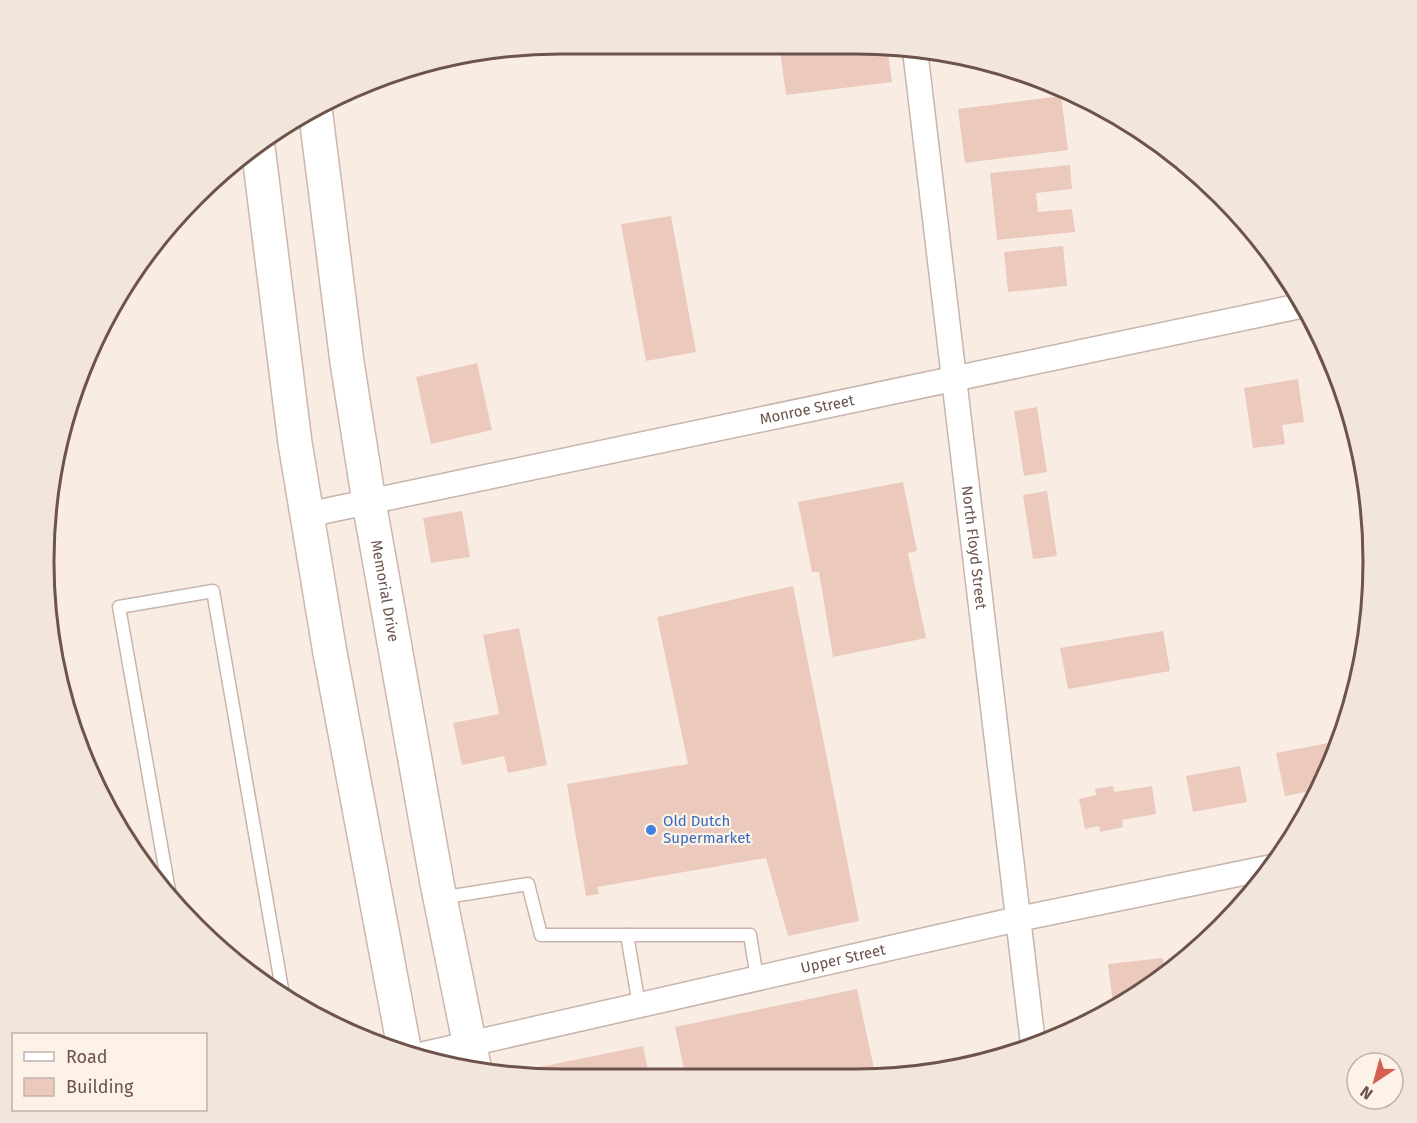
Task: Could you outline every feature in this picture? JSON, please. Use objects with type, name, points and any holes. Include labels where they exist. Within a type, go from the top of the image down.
[{"type":"main road","name":"Memorial Drive","points":[[316,117],[347,362],[369,502],[440,898],[472,1057]]},
{"type":"main road","points":[[259,155],[306,515],[403,1044]]},
{"type":"street","name":"North Floyd Street","points":[[916,57],[1031,1037]]},
{"type":"street","name":"Monroe Street","points":[[306,515],[1295,307]]},
{"type":"street","name":"Upper Street","points":[[451,1057],[472,1057],[639,1005],[1018,919],[1258,870]]},
{"type":"lane","points":[[167,880],[119,607],[213,591],[281,984]]},
{"type":"lane","points":[[440,898],[528,884],[541,935],[750,935],[757,978]]},
{"type":"lane","points":[[627,935],[639,1005]]},
{"type":"building","points":[[780,54],[888,55],[892,82],[786,95]]},
{"type":"building","points":[[1058,96],[1061,98],[1068,150],[965,163],[958,109]]},
{"type":"building","points":[[1070,165],[1072,189],[1036,193],[1038,212],[1072,209],[1075,232],[997,240],[990,173]]},
{"type":"building","points":[[671,216],[696,352],[646,361],[621,224]]},
{"type":"building","points":[[1063,246],[1067,286],[1008,292],[1004,252]]},
{"type":"building","points":[[477,363],[492,430],[431,444],[416,377]]},
{"type":"building","points":[[1298,379],[1304,422],[1282,425],[1285,444],[1253,448],[1244,388]]},
{"type":"building","points":[[1037,407],[1047,472],[1024,476],[1014,411]]},
{"type":"building","points":[[903,482],[917,551],[908,553],[926,638],[833,657],[819,572],[812,572],[798,502]]},
{"type":"building","points":[[1047,491],[1057,556],[1033,559],[1023,495]]},
{"type":"building","points":[[462,511],[470,557],[431,563],[423,518]]},
{"type":"building","points":[[793,586],[859,921],[788,936],[766,858],[597,887],[599,894],[586,896],[567,784],[688,764],[657,617]]},
{"type":"building","points":[[519,628],[547,765],[508,773],[504,756],[462,765],[453,723],[499,714],[483,635]]},
{"type":"building","points":[[1163,631],[1170,671],[1068,689],[1060,648]]},
{"type":"building","points":[[1329,743],[1308,792],[1285,796],[1276,753]]},
{"type":"building","points":[[1240,766],[1247,802],[1193,812],[1186,776]]},
{"type":"building","points":[[1113,786],[1114,792],[1152,786],[1156,814],[1122,820],[1123,827],[1100,832],[1099,826],[1085,829],[1079,799],[1096,795],[1095,789]]},
{"type":"building","points":[[1163,958],[1164,964],[1112,999],[1108,964]]},
{"type":"building","points":[[857,989],[874,1068],[684,1069],[675,1027]]},
{"type":"building","points":[[643,1046],[648,1069],[562,1069],[534,1068]]},
{"type":"place","name":"Old Dutch Supermarket","points":[[651,830]]}]
